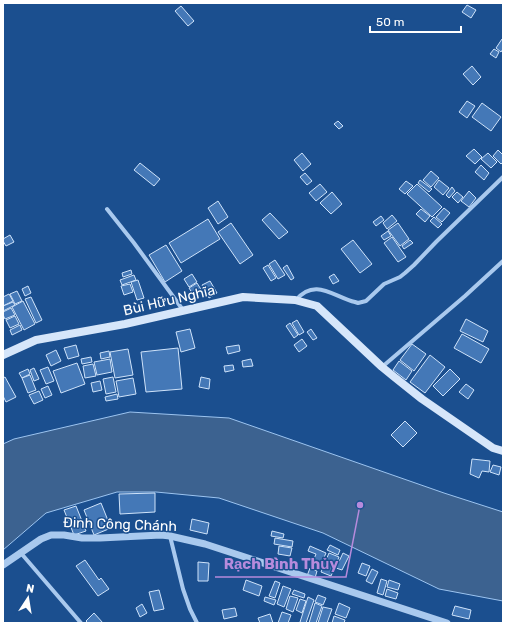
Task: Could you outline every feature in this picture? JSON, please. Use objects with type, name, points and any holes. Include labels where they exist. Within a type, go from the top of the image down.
[{"type":"main road","name":"Bùi Hữu Nghĩa","points":[[3,355],[36,340],[124,324],[242,297],[295,300],[317,306],[380,364]]},
{"type":"main road","points":[[380,364],[429,404],[493,448],[503,451]]},
{"type":"street","points":[[295,300],[305,291],[324,290],[358,303],[366,301],[384,284],[400,277],[414,265],[503,178]]},
{"type":"street","points":[[107,209],[184,310]]},
{"type":"street","points":[[380,364],[448,311],[503,261]]},
{"type":"street","name":"Đinh Công Chánh","points":[[3,565],[41,538],[51,536],[64,535],[82,538],[100,538],[170,536],[205,544],[448,623]]},
{"type":"street","points":[[170,536],[183,589],[197,623]]},
{"type":"street","points":[[20,552],[81,623]]},
{"type":"water","points":[[130,412],[229,418],[503,512],[503,601],[439,589],[323,533],[219,498],[156,492],[117,492],[46,513],[3,550],[3,444],[14,439]]},
{"type":"building","points":[[467,5],[476,10],[471,18],[462,12]]},
{"type":"building","points":[[181,6],[194,21],[188,26],[175,11]]},
{"type":"building","points":[[502,39],[503,49],[501,52],[496,48]]},
{"type":"building","points":[[494,49],[499,52],[496,58],[490,54]]},
{"type":"building","points":[[472,66],[481,77],[473,85],[463,74]]},
{"type":"building","points":[[467,101],[475,106],[467,118],[459,112]]},
{"type":"building","points":[[482,103],[501,117],[491,131],[472,117]]},
{"type":"building","points":[[338,121],[343,126],[339,129],[334,124]]},
{"type":"building","points":[[474,149],[482,157],[475,164],[466,156]]},
{"type":"building","points":[[498,150],[503,155],[503,162],[501,164],[493,156]]},
{"type":"building","points":[[302,153],[311,164],[303,171],[294,160]]},
{"type":"building","points":[[488,153],[497,162],[491,168],[481,159]]},
{"type":"building","points":[[140,163],[160,179],[154,186],[134,170]]},
{"type":"building","points":[[481,165],[489,173],[484,180],[475,172]]},
{"type":"building","points":[[431,171],[439,178],[431,187],[423,180]]},
{"type":"building","points":[[305,173],[312,181],[307,185],[300,177]]},
{"type":"building","points":[[420,180],[432,189],[429,192],[418,183]]},
{"type":"building","points":[[439,180],[449,188],[443,195],[434,187]]},
{"type":"building","points":[[406,181],[413,186],[405,194],[399,189]]},
{"type":"building","points":[[320,184],[327,192],[316,201],[309,193]]},
{"type":"building","points":[[417,184],[442,207],[432,217],[407,194]]},
{"type":"building","points":[[452,187],[455,191],[449,198],[446,195]]},
{"type":"building","points":[[469,191],[476,198],[469,207],[461,201]]},
{"type":"building","points":[[332,192],[342,204],[331,214],[320,203]]},
{"type":"building","points":[[457,192],[463,197],[458,203],[452,197]]},
{"type":"building","points":[[218,201],[228,217],[218,224],[208,208]]},
{"type":"building","points":[[444,208],[450,213],[442,222],[436,217]]},
{"type":"building","points":[[421,209],[430,216],[425,222],[416,214]]},
{"type":"building","points":[[270,213],[288,232],[279,239],[262,220]]},
{"type":"building","points":[[392,215],[397,221],[387,229],[383,223]]},
{"type":"building","points":[[381,216],[384,220],[376,226],[373,222]]},
{"type":"building","points":[[434,217],[442,224],[438,228],[430,221]]},
{"type":"building","points":[[208,219],[220,239],[181,263],[169,243]]},
{"type":"building","points":[[231,223],[253,255],[240,264],[218,232]]},
{"type":"building","points":[[398,223],[409,239],[400,246],[388,230]]},
{"type":"building","points":[[388,231],[391,236],[384,240],[381,236]]},
{"type":"building","points":[[10,235],[14,242],[6,246],[3,239]]},
{"type":"building","points":[[392,237],[406,257],[398,262],[384,243]]},
{"type":"building","points":[[353,240],[372,264],[360,273],[341,249]]},
{"type":"building","points":[[410,240],[413,243],[404,249],[402,246]]},
{"type":"building","points":[[166,245],[182,271],[165,282],[149,255]]},
{"type":"building","points":[[275,260],[285,275],[278,279],[269,264]]},
{"type":"building","points":[[268,265],[276,278],[271,281],[263,268]]},
{"type":"building","points":[[287,265],[294,278],[291,280],[283,268]]},
{"type":"building","points":[[131,270],[132,274],[123,277],[122,273]]},
{"type":"building","points":[[192,274],[197,282],[189,287],[184,279]]},
{"type":"building","points":[[334,274],[339,281],[333,284],[329,277]]},
{"type":"building","points":[[134,275],[136,280],[122,285],[120,280]]},
{"type":"building","points":[[138,280],[144,298],[137,300],[131,282]]},
{"type":"building","points":[[210,281],[217,293],[209,298],[202,285]]},
{"type":"building","points":[[197,283],[202,291],[194,296],[189,288]]},
{"type":"building","points":[[130,284],[133,292],[124,295],[121,286]]},
{"type":"building","points":[[28,286],[31,293],[25,296],[22,289]]},
{"type":"building","points":[[17,291],[22,301],[15,304],[10,294]]},
{"type":"building","points":[[9,294],[13,301],[3,306],[3,297]]},
{"type":"building","points":[[31,297],[42,320],[36,323],[25,299]]},
{"type":"building","points":[[23,301],[35,324],[24,330],[12,307]]},
{"type":"building","points":[[13,302],[15,305],[3,311],[3,306]]},
{"type":"building","points":[[11,308],[15,315],[5,319],[3,312]]},
{"type":"building","points":[[15,316],[19,324],[10,328],[6,320]]},
{"type":"building","points":[[466,319],[488,331],[483,342],[460,331]]},
{"type":"building","points":[[297,320],[304,332],[299,335],[292,323]]},
{"type":"building","points":[[290,323],[298,335],[294,338],[286,326]]},
{"type":"building","points":[[20,325],[22,330],[12,335],[10,330]]},
{"type":"building","points":[[190,329],[195,348],[181,352],[176,332]]},
{"type":"building","points":[[311,329],[317,338],[313,340],[307,332]]},
{"type":"building","points":[[462,334],[489,349],[481,363],[454,348]]},
{"type":"building","points":[[302,339],[307,346],[299,352],[294,345]]},
{"type":"building","points":[[412,344],[426,354],[414,371],[400,360]]},
{"type":"building","points":[[76,345],[79,356],[68,359],[64,348]]},
{"type":"building","points":[[239,345],[240,351],[228,354],[226,347]]},
{"type":"building","points":[[178,348],[182,389],[146,392],[141,352]]},
{"type":"building","points":[[128,349],[133,375],[115,378],[110,352]]},
{"type":"building","points":[[56,350],[61,361],[51,366],[46,355]]},
{"type":"building","points":[[109,351],[110,357],[101,359],[100,353]]},
{"type":"building","points":[[430,355],[445,367],[425,393],[410,382]]},
{"type":"building","points":[[91,357],[92,362],[82,364],[81,359]]},
{"type":"building","points":[[110,359],[112,372],[97,375],[94,362]]},
{"type":"building","points":[[251,359],[253,366],[243,367],[242,361]]},
{"type":"building","points":[[399,361],[412,371],[406,380],[393,370]]},
{"type":"building","points":[[77,363],[85,384],[61,393],[53,371]]},
{"type":"building","points":[[93,364],[96,376],[85,378],[83,366]]},
{"type":"building","points":[[233,365],[234,370],[225,372],[224,366]]},
{"type":"building","points":[[48,367],[54,381],[46,384],[40,370]]},
{"type":"building","points":[[34,368],[39,379],[34,381],[30,370]]},
{"type":"building","points":[[28,369],[30,374],[22,378],[19,373]]},
{"type":"building","points":[[450,369],[460,379],[443,396],[433,386]]},
{"type":"building","points":[[30,375],[36,390],[28,393],[22,378]]},
{"type":"building","points":[[5,377],[16,397],[6,402],[3,396],[3,378]]},
{"type":"building","points":[[113,377],[116,392],[106,394],[103,379]]},
{"type":"building","points":[[201,377],[210,379],[209,389],[199,387]]},
{"type":"building","points":[[133,378],[136,394],[119,397],[116,381]]},
{"type":"building","points":[[100,381],[102,390],[93,392],[91,383]]},
{"type":"building","points":[[466,384],[474,390],[468,399],[459,392]]},
{"type":"building","points":[[48,386],[52,395],[45,398],[41,389]]},
{"type":"building","points":[[39,391],[43,400],[34,404],[29,395]]},
{"type":"building","points":[[117,394],[118,399],[106,401],[105,397]]},
{"type":"building","points":[[405,421],[417,433],[403,447],[391,435]]},
{"type":"building","points":[[472,459],[490,461],[489,472],[482,471],[479,478],[470,474]]},
{"type":"building","points":[[493,465],[501,467],[499,475],[490,472]]},
{"type":"building","points":[[155,493],[155,512],[120,514],[119,494]]},
{"type":"building","points":[[101,503],[111,528],[94,535],[84,510]]},
{"type":"building","points":[[76,506],[86,531],[74,535],[64,510]]},
{"type":"building","points":[[192,519],[209,523],[207,534],[190,530]]},
{"type":"building","points":[[272,531],[284,534],[283,538],[271,536]]},
{"type":"building","points":[[275,538],[293,541],[292,547],[274,544]]},
{"type":"building","points":[[330,545],[340,550],[338,555],[327,550]]},
{"type":"building","points":[[279,546],[292,548],[290,556],[278,554]]},
{"type":"building","points":[[310,546],[326,553],[319,569],[311,566],[316,554],[308,551]]},
{"type":"building","points":[[329,553],[339,557],[331,576],[321,572]]},
{"type":"building","points":[[343,553],[349,556],[342,570],[336,568]]},
{"type":"building","points":[[85,560],[99,580],[101,578],[109,589],[98,596],[76,566]]},
{"type":"building","points":[[198,562],[209,563],[208,581],[198,581]]},
{"type":"building","points":[[362,563],[370,566],[366,576],[358,573]]},
{"type":"building","points":[[310,568],[317,571],[315,578],[307,576]]},
{"type":"building","points":[[372,569],[378,572],[372,584],[366,581]]},
{"type":"building","points":[[381,579],[387,581],[383,595],[377,593]]},
{"type":"building","points":[[246,580],[262,586],[259,596],[243,590]]},
{"type":"building","points":[[389,580],[400,584],[398,590],[387,587]]},
{"type":"building","points":[[275,581],[280,583],[275,598],[269,596]]},
{"type":"building","points":[[283,586],[291,589],[284,607],[277,604]]},
{"type":"building","points":[[387,589],[398,593],[396,599],[385,596]]},
{"type":"building","points":[[159,590],[164,609],[154,611],[149,592]]},
{"type":"building","points":[[294,590],[305,594],[304,598],[292,594]]},
{"type":"building","points":[[318,595],[326,598],[323,605],[315,602]]},
{"type":"building","points":[[290,596],[298,598],[293,612],[286,609]]},
{"type":"building","points":[[265,597],[276,600],[274,605],[264,601]]},
{"type":"building","points":[[308,597],[314,600],[306,623],[303,623],[300,622]]},
{"type":"building","points":[[300,599],[306,601],[302,613],[296,610]]},
{"type":"building","points":[[315,603],[322,606],[316,623],[309,623]]},
{"type":"building","points":[[339,603],[350,608],[346,618],[335,614]]},
{"type":"building","points":[[142,604],[147,613],[140,617],[136,608]]},
{"type":"building","points":[[455,606],[471,610],[469,619],[452,615]]},
{"type":"building","points":[[323,607],[332,609],[327,623],[318,623]]},
{"type":"building","points":[[235,608],[237,616],[224,619],[222,610]]},
{"type":"building","points":[[282,612],[291,615],[288,623],[278,623]]},
{"type":"building","points":[[94,613],[103,623],[88,623],[86,621]]},
{"type":"building","points":[[270,614],[273,623],[260,623],[258,618]]},
{"type":"building","points":[[334,616],[345,620],[344,623],[332,623]]},
{"type":"place","name":"Rạch Bình Thủy","points":[[360,505]]}]
